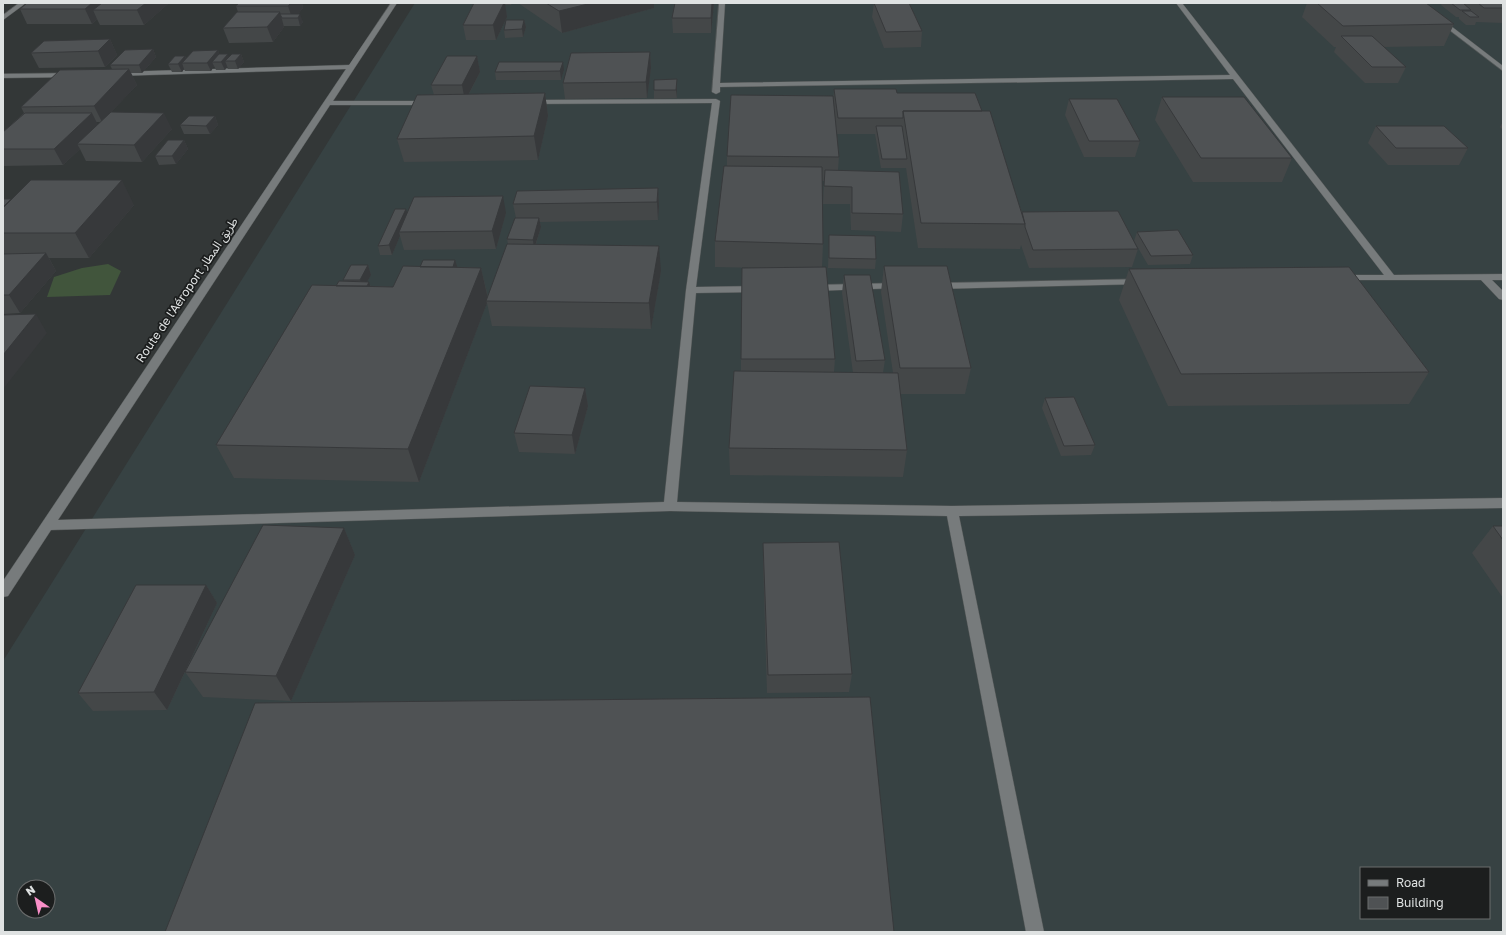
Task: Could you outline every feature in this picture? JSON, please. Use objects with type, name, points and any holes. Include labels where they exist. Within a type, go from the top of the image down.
[{"type":"street","name":"Route de l'Aéroport طريق المطار","points":[[3,592],[394,3]]},
{"type":"street","points":[[670,506],[691,290],[716,101],[722,3]]},
{"type":"street","points":[[1179,3],[1235,78],[1391,277]]},
{"type":"street","points":[[1417,3],[1503,69]]},
{"type":"street","points":[[3,7],[21,5]]},
{"type":"street","points":[[3,18],[21,5]]},
{"type":"street","points":[[107,75],[351,67]]},
{"type":"street","points":[[3,76],[76,75]]},
{"type":"street","points":[[716,85],[1235,78]]},
{"type":"street","points":[[517,102],[716,101]]},
{"type":"street","points":[[327,103],[438,102]]},
{"type":"street","points":[[1484,277],[1503,297]]},
{"type":"street","points":[[1335,278],[1503,277]]},
{"type":"street","points":[[930,286],[1152,282]]},
{"type":"street","points":[[802,288],[906,286]]},
{"type":"street","points":[[691,290],[771,289]]},
{"type":"street","points":[[47,525],[670,506],[952,511],[1503,503]]},
{"type":"street","points":[[952,511],[1035,932]]},
{"type":"shaded area","points":[[415,3],[1503,3],[1503,932],[3,932],[3,661]]},
{"type":"green space","points":[[108,264],[121,271],[110,295],[47,297],[54,277],[82,268]]},
{"type":"building","points":[[27,3],[92,3],[85,9],[20,9]]},
{"type":"building","points":[[102,3],[146,3],[137,10],[93,10]]},
{"type":"building","points":[[239,3],[291,3],[288,6],[236,6]]},
{"type":"building","points":[[474,3],[504,3],[493,25],[463,25]]},
{"type":"building","points":[[546,3],[592,3],[559,11]]},
{"type":"building","points":[[675,3],[712,3],[711,18],[672,18]]},
{"type":"building","points":[[874,3],[909,3],[922,31],[886,32]]},
{"type":"building","points":[[1317,3],[1426,3],[1454,24],[1343,26]]},
{"type":"building","points":[[1451,3],[1463,3],[1471,10],[1460,10]]},
{"type":"building","points":[[1478,3],[1503,3],[1503,8],[1484,8]]},
{"type":"building","points":[[1462,11],[1471,11],[1479,17],[1470,17]]},
{"type":"building","points":[[237,12],[280,12],[267,27],[223,28]]},
{"type":"building","points":[[280,14],[300,14],[298,18],[282,18]]},
{"type":"building","points":[[506,20],[524,20],[522,29],[504,30]]},
{"type":"building","points":[[1341,36],[1372,36],[1406,67],[1372,67]]},
{"type":"building","points":[[110,39],[98,51],[31,53],[44,41]]},
{"type":"building","points":[[153,49],[139,65],[110,65],[125,50]]},
{"type":"building","points":[[218,50],[207,63],[182,63],[193,51]]},
{"type":"building","points":[[650,52],[646,82],[563,83],[571,53]]},
{"type":"building","points":[[219,54],[228,54],[221,62],[212,62]]},
{"type":"building","points":[[232,54],[241,54],[235,61],[225,61]]},
{"type":"building","points":[[175,56],[185,56],[178,64],[168,64]]},
{"type":"building","points":[[447,56],[477,56],[462,85],[431,85]]},
{"type":"building","points":[[499,62],[563,62],[560,71],[495,72]]},
{"type":"building","points":[[129,69],[94,106],[21,107],[60,70]]},
{"type":"building","points":[[677,79],[676,90],[654,90],[654,80]]},
{"type":"building","points":[[834,89],[896,89],[897,93],[975,93],[982,111],[903,111],[903,118],[838,118]]},
{"type":"building","points":[[545,93],[534,136],[397,139],[417,95]]},
{"type":"building","points":[[731,95],[833,96],[839,157],[727,156]]},
{"type":"building","points":[[1162,97],[1244,97],[1292,158],[1201,158]]},
{"type":"building","points":[[1069,99],[1117,99],[1140,141],[1089,141]]},
{"type":"building","points":[[903,111],[990,111],[1025,224],[921,223]]},
{"type":"building","points":[[111,112],[164,113],[134,145],[77,144]]},
{"type":"building","points":[[25,113],[92,113],[54,149],[3,149],[3,132]]},
{"type":"building","points":[[189,116],[215,116],[206,126],[180,125]]},
{"type":"building","points":[[876,126],[902,126],[907,159],[882,159]]},
{"type":"building","points":[[1376,126],[1444,126],[1468,148],[1396,148]]},
{"type":"building","points":[[168,140],[184,140],[172,156],[155,156]]},
{"type":"building","points":[[724,166],[822,167],[823,244],[715,241]]},
{"type":"building","points":[[825,170],[899,172],[903,214],[852,213],[852,187],[824,186]]},
{"type":"building","points":[[31,180],[122,180],[75,233],[3,233],[3,208]]},
{"type":"building","points":[[658,188],[657,202],[513,204],[517,191]]},
{"type":"building","points":[[503,196],[492,231],[399,232],[414,197]]},
{"type":"building","points":[[3,199],[11,199],[3,207]]},
{"type":"building","points":[[395,209],[406,209],[389,245],[378,246]]},
{"type":"building","points":[[1118,211],[1138,249],[1033,250],[1025,227],[1022,212]]},
{"type":"building","points":[[515,218],[539,218],[533,240],[507,239]]},
{"type":"building","points":[[1178,230],[1193,255],[1151,256],[1137,232]]},
{"type":"building","points":[[829,235],[875,236],[876,259],[829,258]]},
{"type":"building","points":[[507,244],[659,246],[649,303],[486,301]]},
{"type":"building","points":[[46,253],[9,295],[3,295],[3,254]]},
{"type":"building","points":[[423,260],[455,260],[453,267],[420,267]]},
{"type":"building","points":[[351,265],[368,265],[360,280],[343,280]]},
{"type":"building","points":[[403,266],[481,268],[408,449],[216,445],[312,285],[393,287]]},
{"type":"building","points":[[884,266],[947,266],[971,368],[900,368]]},
{"type":"building","points":[[826,267],[835,359],[741,359],[742,268]]},
{"type":"building","points":[[1349,267],[1429,372],[1181,374],[1129,269]]},
{"type":"building","points":[[844,275],[870,275],[885,360],[856,361]]},
{"type":"building","points":[[339,281],[369,282],[367,286],[336,286]]},
{"type":"building","points":[[36,314],[3,355],[3,315]]},
{"type":"building","points":[[734,371],[898,373],[907,450],[729,448]]},
{"type":"building","points":[[530,386],[585,388],[572,435],[514,433]]},
{"type":"building","points":[[1074,397],[1095,445],[1064,446],[1045,398]]},
{"type":"building","points":[[263,525],[344,528],[276,676],[185,672]]},
{"type":"building","points":[[1493,526],[1503,526],[1503,540]]},
{"type":"building","points":[[839,542],[852,674],[768,675],[763,543]]},
{"type":"building","points":[[136,585],[206,585],[154,692],[78,693]]},
{"type":"building","points":[[870,697],[894,932],[165,932],[255,703]]}]
